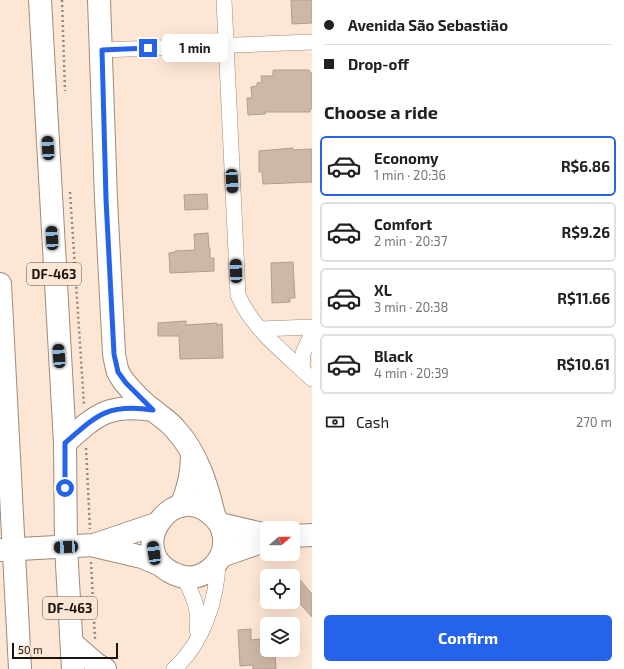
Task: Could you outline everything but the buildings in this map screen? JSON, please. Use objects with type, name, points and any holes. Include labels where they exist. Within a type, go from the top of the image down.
[{"type":"main road","name":"DF-463","points":[[40,0],[65,443],[66,547],[73,669]]},
{"type":"main road","points":[[99,0],[102,50],[106,199],[114,354],[118,372],[126,383],[153,410],[163,416],[177,430],[192,452],[205,481],[224,540],[220,559]]},
{"type":"main road","points":[[0,284],[7,550],[20,660]]},
{"type":"main road","points":[[65,443],[85,425],[103,412],[118,408],[132,407],[153,410]]},
{"type":"main road","points":[[181,506],[189,487],[192,471],[192,452]]},
{"type":"main road","points":[[161,565],[154,553],[152,538],[156,524],[166,512],[181,506],[199,506],[217,520],[260,533]]},
{"type":"main road","points":[[92,546],[156,524]]},
{"type":"main road","points":[[300,536],[312,535]]},
{"type":"main road","points":[[7,550],[92,546],[142,557],[161,565],[172,573],[184,577],[197,576],[209,571],[220,559],[260,543]]},
{"type":"main road","points":[[0,633],[20,660]]},
{"type":"main road","points":[[72,643],[100,666]]},
{"type":"street","points":[[224,0],[236,286],[242,306],[260,329],[307,374]]},
{"type":"street","points":[[102,50],[312,42]]},
{"type":"street","points":[[260,329],[312,327]]},
{"type":"street","points":[[307,374],[303,353],[312,333]]},
{"type":"street","points":[[174,669],[195,643],[205,625],[218,577],[220,559]]},
{"type":"street","points":[[184,577],[195,598],[199,612],[195,643]]},
{"type":"path","points":[[62,0],[65,98]]},
{"type":"path","points":[[70,191],[100,666]]},
{"type":"route","points":[[65,488],[65,443],[85,425],[103,412],[118,408],[132,407],[153,410],[126,383],[118,372],[114,354],[106,199],[102,50],[148,48]]}]
